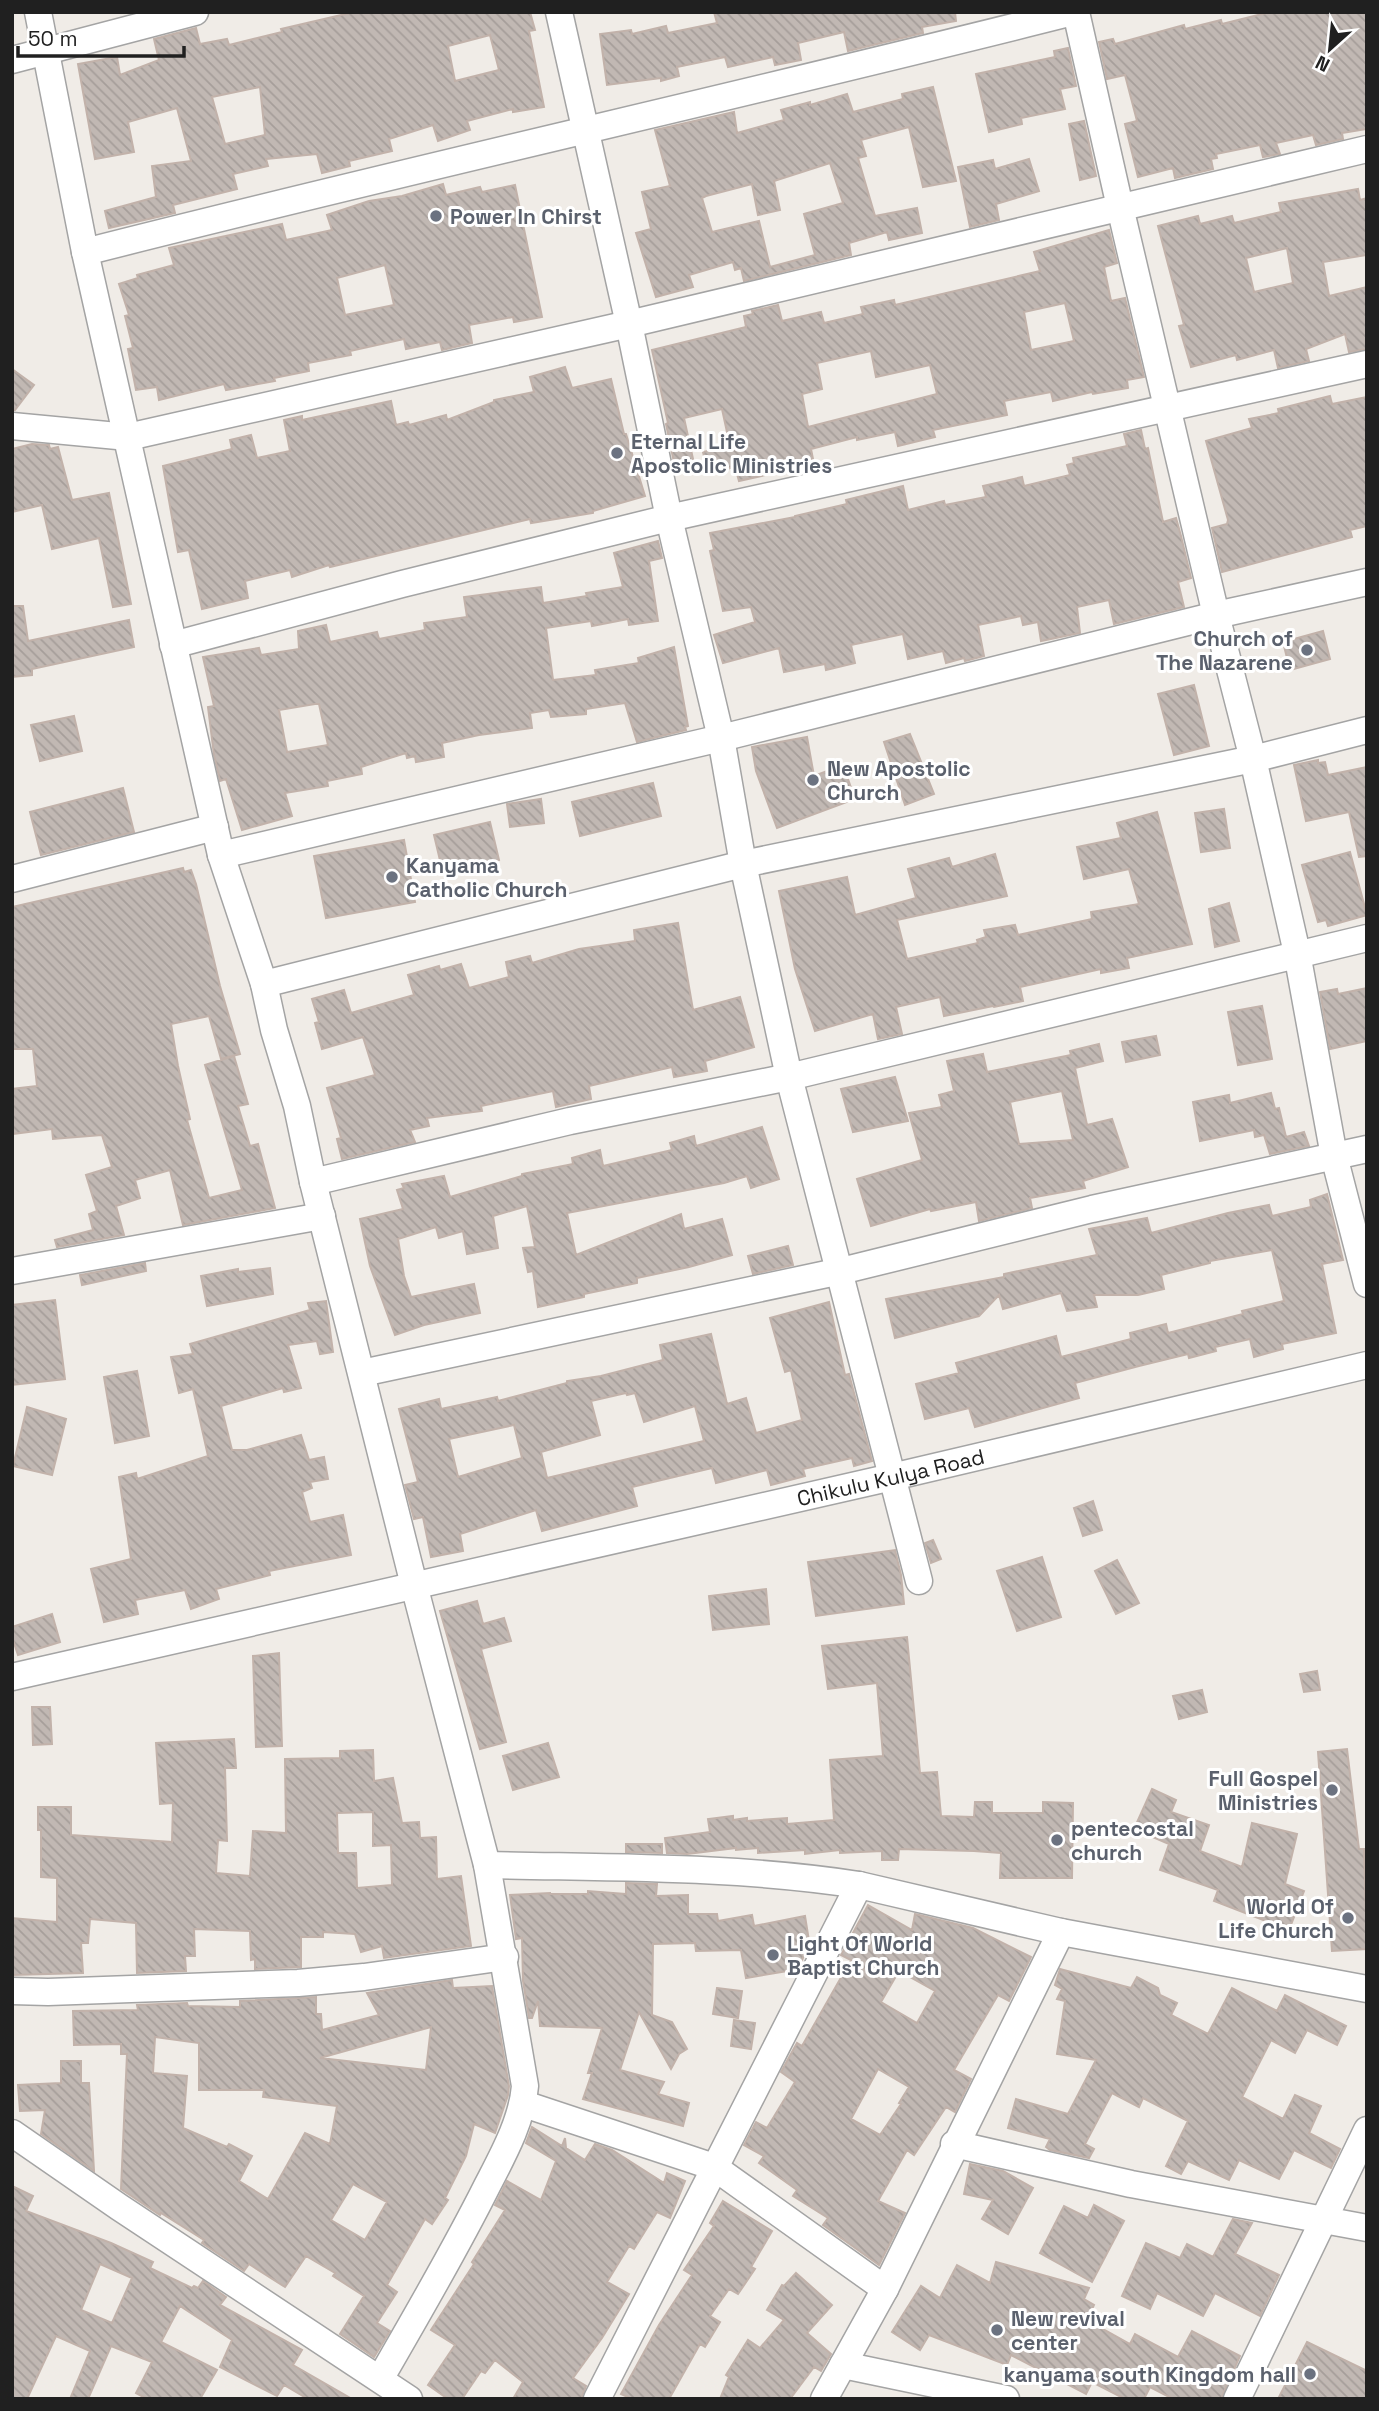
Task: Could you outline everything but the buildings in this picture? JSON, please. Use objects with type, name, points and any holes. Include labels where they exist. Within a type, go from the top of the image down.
[{"type":"street","points":[[38,12],[85,252],[221,855],[264,984],[274,1030],[297,1106],[313,1181],[414,1585],[487,1865],[505,1957],[525,2086],[524,2104],[502,2157],[460,2239],[380,2379]]},
{"type":"street","points":[[12,60],[195,12]]},
{"type":"street","points":[[559,12],[629,324],[669,518],[721,738],[743,864],[789,1077],[919,1581]]},
{"type":"street","points":[[85,252],[312,194],[837,72],[1075,12],[1216,615],[1254,759],[1297,953],[1334,1156],[1367,1284]]},
{"type":"street","points":[[12,426],[128,437],[629,324],[1367,149]]},
{"type":"street","points":[[173,645],[402,584],[669,518],[1367,364]]},
{"type":"street","points":[[221,855],[721,738],[1216,615],[1367,582]]},
{"type":"street","points":[[264,984],[743,864],[1254,759],[1367,730]]},
{"type":"street","points":[[12,879],[215,827]]},
{"type":"street","points":[[313,1181],[570,1121],[789,1077],[1367,938]]},
{"type":"street","points":[[362,1373],[841,1271],[1092,1209],[1367,1149]]},
{"type":"street","points":[[12,1271],[322,1216]]},
{"type":"street","name":"Chikulu Kulya Road","points":[[12,1677],[892,1477],[1367,1365]]},
{"type":"street","points":[[487,1865],[682,1870],[801,1877],[859,1885],[1060,1932],[1367,1989]]},
{"type":"street","points":[[597,2399],[859,1885]]},
{"type":"street","points":[[824,2399],[885,2290],[954,2144],[1060,1932]]},
{"type":"street","points":[[12,1991],[298,1983],[505,1957]]},
{"type":"street","points":[[524,2104],[714,2167],[885,2290]]},
{"type":"street","points":[[1237,2399],[1367,2130]]},
{"type":"street","points":[[12,2133],[409,2399]]},
{"type":"street","points":[[954,2144],[1131,2184],[1367,2228]]},
{"type":"street","points":[[843,2365],[1006,2399]]},
{"type":"place","name":"Power In Chirst","points":[[436,216]]},
{"type":"place","name":"Eternal Life Apostolic Ministries","points":[[617,453]]},
{"type":"place","name":"Church of The Nazarene","points":[[1307,650]]},
{"type":"place","name":"New Apostolic Church","points":[[813,780]]},
{"type":"place","name":"Kanyama Catholic Church","points":[[392,877]]},
{"type":"place","name":"Full Gospel Ministries","points":[[1332,1790]]},
{"type":"place","name":"pentecostal church","points":[[1057,1840]]},
{"type":"place","name":"World Of Life Church","points":[[1348,1918]]},
{"type":"place","name":"Light Of World Baptist Church","points":[[773,1955]]},
{"type":"place","name":"New revival center","points":[[997,2330]]},
{"type":"place","name":"kanyama south Kingdom hall","points":[[1310,2374]]}]
